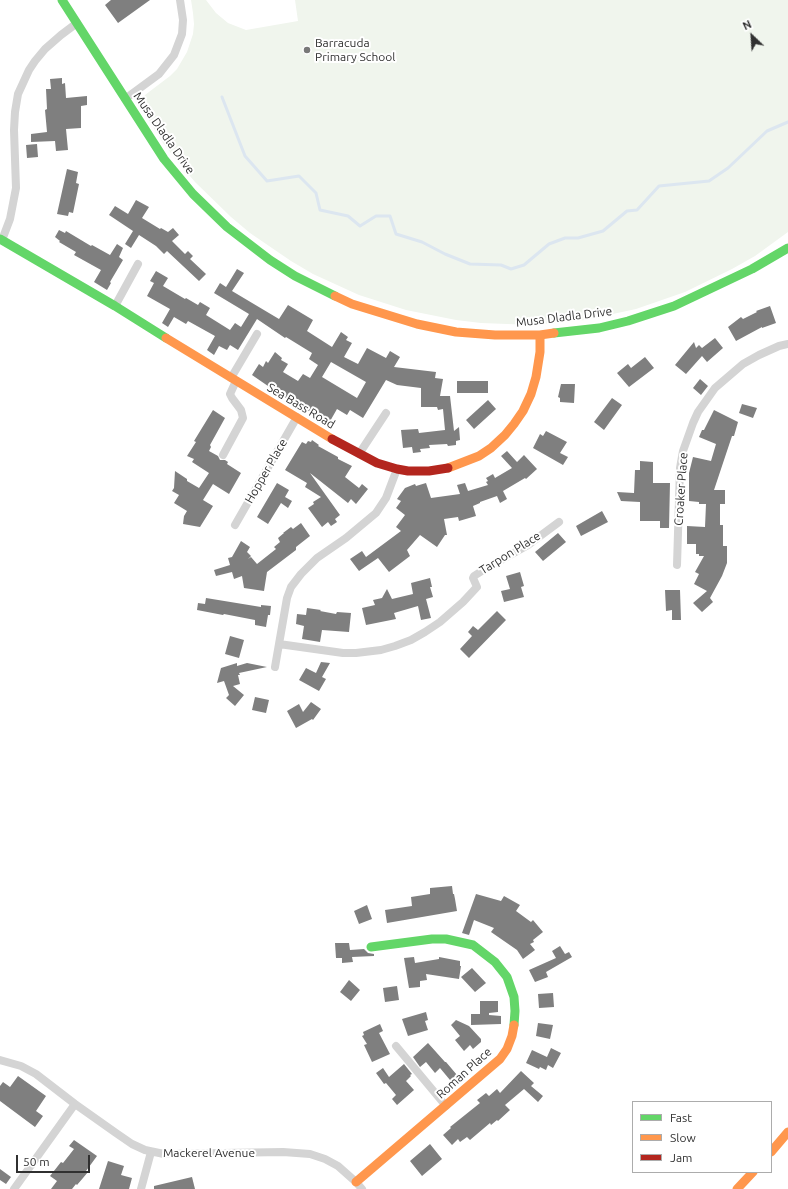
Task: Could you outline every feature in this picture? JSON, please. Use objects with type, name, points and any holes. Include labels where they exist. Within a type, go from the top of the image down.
[{"type":"street","name":"Musa Dladla Drive","points":[[62,0],[164,159],[193,194],[227,227],[270,260],[295,276],[352,304],[417,324],[456,332],[540,335],[598,328],[628,321],[667,308],[696,296],[752,269],[788,248]]},
{"type":"street","points":[[125,99],[159,74],[174,55],[182,34],[183,20],[180,0]]},
{"type":"street","points":[[1,240],[10,219],[16,188],[14,130],[18,94],[29,70],[45,49],[54,40],[77,23]]},
{"type":"street","name":"Sea Bass Road","points":[[1,240],[115,306],[233,380],[359,454],[377,463],[408,471],[429,471],[452,467],[479,456],[491,448],[505,435],[523,412],[531,394],[536,377],[540,352],[540,335]]},
{"type":"street","points":[[115,306],[138,264]]},
{"type":"street","points":[[223,454],[243,418],[241,410],[230,395],[233,380],[257,334]]},
{"type":"street","name":"Croaker Place","points":[[677,565],[680,468],[683,451],[698,412],[714,388],[743,364],[779,346],[788,344]]},
{"type":"street","points":[[359,454],[386,413]]},
{"type":"street","name":"Hopper Place","points":[[234,525],[297,417]]},
{"type":"street","points":[[275,667],[287,598],[291,587],[301,574],[317,558],[346,538],[376,513],[386,498],[397,469]]},
{"type":"street","name":"Tarpon Place","points":[[279,644],[343,654],[381,650],[411,640],[440,622],[463,602],[476,588],[473,578],[474,576],[528,545],[559,522]]},
{"type":"street","name":"Roman Place","points":[[356,1182],[500,1059],[507,1049],[512,1036],[515,1011],[514,997],[507,977],[495,962],[473,945],[446,939],[432,939],[371,947]]},
{"type":"street","points":[[396,1046],[446,1106]]},
{"type":"street","name":"Mackerel Avenue","points":[[0,1060],[21,1066],[36,1074],[74,1104],[132,1144],[151,1152],[164,1154],[283,1152],[310,1154],[325,1159],[338,1166],[362,1189]]},
{"type":"street","points":[[14,1189],[74,1104]]},
{"type":"street","points":[[772,1151],[788,1132]]},
{"type":"street","points":[[141,1189],[151,1152]]},
{"type":"street","points":[[738,1189],[752,1173]]},
{"type":"shaded area","points":[[191,0],[206,0],[216,13],[228,23],[246,30],[298,21],[295,0],[788,0],[788,232],[755,256],[685,292],[636,309],[585,320],[533,325],[481,323],[456,320],[406,310],[359,295],[313,274],[291,261],[250,233],[231,217],[195,182],[179,163],[163,143],[145,114],[142,107],[145,95],[177,69],[187,52],[193,34],[194,24]]},
{"type":"building","points":[[111,0],[150,0],[118,23],[105,5]]},
{"type":"building","points":[[62,78],[62,84],[65,83],[66,98],[87,96],[87,105],[81,106],[81,128],[66,129],[68,150],[56,151],[55,141],[31,142],[31,134],[47,132],[45,110],[47,109],[46,89],[51,89],[50,79]]},
{"type":"building","points":[[37,144],[38,157],[27,158],[26,145]]},
{"type":"building","points":[[67,169],[78,172],[76,183],[79,184],[73,213],[69,212],[68,216],[57,214]]},
{"type":"building","points":[[136,200],[149,207],[142,218],[168,232],[173,228],[179,235],[172,241],[185,254],[188,251],[193,256],[190,259],[206,274],[199,281],[167,251],[164,254],[156,246],[139,235],[131,248],[125,244],[133,231],[109,215],[115,206],[128,214]]},
{"type":"building","points":[[59,230],[65,233],[66,231],[110,255],[117,244],[123,248],[119,257],[123,260],[107,290],[94,282],[101,270],[74,255],[76,252],[59,242],[60,241],[55,237]]},
{"type":"building","points":[[237,269],[244,273],[232,291],[279,319],[288,305],[313,320],[307,331],[332,347],[341,332],[348,337],[346,340],[352,343],[344,357],[358,364],[367,348],[386,358],[390,351],[400,357],[394,367],[436,372],[435,378],[443,379],[440,396],[450,396],[454,431],[459,427],[460,440],[456,441],[456,445],[429,445],[430,448],[420,449],[421,452],[413,453],[412,447],[403,448],[401,430],[418,429],[419,433],[445,430],[443,409],[438,410],[437,407],[421,407],[421,388],[397,385],[386,380],[363,418],[350,410],[347,415],[337,409],[329,423],[281,395],[252,375],[259,364],[263,367],[266,361],[268,363],[275,352],[282,358],[281,360],[288,364],[283,372],[298,381],[303,374],[310,378],[318,365],[309,359],[312,353],[286,337],[285,338],[257,319],[238,350],[230,345],[227,350],[219,346],[214,355],[207,350],[215,336],[188,321],[186,324],[174,317],[168,327],[162,323],[170,309],[147,296],[154,283],[150,281],[156,271],[168,278],[163,286],[185,299],[186,298],[198,305],[200,302],[210,308],[206,315],[230,330],[235,323],[241,327],[249,314],[214,293],[220,283],[226,287]],"holes":[[[331,362],[366,382],[357,398],[322,377]]]},
{"type":"building","points":[[770,306],[776,323],[762,327],[736,341],[728,327],[741,317],[743,319],[757,312],[756,311]]},
{"type":"building","points":[[715,338],[723,348],[707,362],[702,356],[686,374],[675,365],[694,342],[696,348],[699,345],[702,348]]},
{"type":"building","points":[[645,357],[654,368],[629,387],[617,373],[628,364],[631,368]]},
{"type":"building","points":[[700,379],[708,386],[701,395],[693,388]]},
{"type":"building","points":[[457,381],[488,381],[488,393],[457,393]]},
{"type":"building","points":[[561,384],[575,384],[574,403],[560,402],[560,398],[558,397]]},
{"type":"building","points":[[612,398],[622,405],[604,430],[594,422]]},
{"type":"building","points":[[488,400],[496,409],[474,429],[466,420]]},
{"type":"building","points":[[742,404],[757,408],[753,418],[739,413]]},
{"type":"building","points":[[213,410],[225,418],[210,445],[211,447],[209,451],[218,456],[220,460],[225,460],[228,462],[227,464],[241,473],[229,494],[213,484],[203,500],[213,506],[200,527],[183,524],[184,516],[187,511],[174,503],[179,495],[172,491],[174,488],[175,471],[187,479],[187,481],[199,488],[209,473],[192,462],[194,459],[187,456],[196,442],[194,441]]},
{"type":"building","points":[[714,410],[738,422],[714,490],[725,490],[725,504],[720,504],[720,525],[723,525],[723,546],[727,546],[727,563],[710,598],[713,602],[702,612],[693,603],[707,591],[694,584],[699,574],[695,572],[704,556],[699,556],[699,554],[696,554],[696,544],[687,544],[687,526],[705,527],[706,504],[699,504],[699,502],[689,501],[689,473],[693,457],[711,461],[716,444],[699,437]]},
{"type":"building","points":[[546,431],[567,442],[560,453],[568,457],[563,465],[533,448],[540,434],[543,436]]},
{"type":"building","points":[[312,440],[319,445],[318,446],[338,457],[338,459],[352,466],[345,477],[359,488],[362,484],[368,489],[356,504],[351,499],[348,503],[310,473],[340,515],[335,519],[337,522],[331,526],[328,522],[322,527],[308,508],[314,504],[313,502],[321,497],[305,487],[307,483],[285,470],[302,442],[306,444],[308,441],[311,442]]},
{"type":"building","points":[[507,451],[517,462],[524,455],[537,469],[526,479],[525,478],[503,491],[507,499],[500,503],[497,496],[480,502],[473,506],[476,516],[459,521],[458,517],[444,519],[447,535],[445,535],[437,547],[420,535],[407,550],[410,556],[389,572],[378,558],[359,571],[350,559],[362,551],[366,557],[401,531],[396,527],[405,515],[396,508],[401,501],[397,499],[405,488],[415,484],[416,486],[426,483],[431,498],[460,494],[457,485],[465,483],[468,491],[488,485],[486,478],[493,474],[495,478],[512,468],[501,456]]},
{"type":"building","points":[[640,461],[653,462],[653,483],[670,483],[669,528],[660,528],[660,521],[640,521],[640,502],[621,501],[617,492],[634,493],[635,470],[640,470]]},
{"type":"building","points":[[277,483],[289,490],[285,497],[292,501],[288,508],[281,503],[268,524],[257,517]]},
{"type":"building","points":[[602,511],[608,522],[581,536],[576,526]]},
{"type":"building","points":[[301,523],[310,536],[296,547],[296,550],[267,572],[264,591],[244,588],[242,576],[234,579],[232,572],[216,576],[214,570],[230,565],[228,558],[232,557],[241,541],[250,547],[247,552],[251,556],[248,559],[251,557],[257,564],[276,549],[274,547],[280,542],[278,538],[283,533],[291,527],[293,529]]},
{"type":"building","points":[[558,533],[566,542],[543,561],[535,552]]},
{"type":"building","points":[[520,572],[524,586],[521,587],[524,597],[504,602],[501,591],[510,589],[506,576]]},
{"type":"building","points":[[430,578],[432,587],[430,587],[433,597],[426,599],[431,618],[421,620],[418,606],[394,613],[396,619],[366,625],[362,608],[375,605],[373,600],[382,598],[387,589],[392,599],[413,594],[411,583]]},
{"type":"building","points":[[665,590],[680,590],[681,620],[672,620],[672,610],[666,611]]},
{"type":"building","points":[[206,598],[261,607],[261,605],[271,606],[266,627],[255,625],[255,620],[197,610],[198,603],[205,604]]},
{"type":"building","points":[[307,608],[336,614],[337,612],[351,613],[349,632],[322,630],[320,642],[302,639],[304,626],[296,624],[297,614],[306,615]]},
{"type":"building","points":[[497,611],[506,620],[469,658],[460,649],[472,636],[468,632],[473,626],[478,630]]},
{"type":"building","points":[[230,636],[244,640],[239,658],[225,654]]},
{"type":"building","points":[[321,662],[330,663],[322,677],[326,679],[319,691],[299,680],[306,668],[316,673]]},
{"type":"building","points":[[237,663],[237,666],[247,663],[267,667],[239,673],[240,684],[233,686],[244,695],[235,706],[226,698],[229,695],[224,681],[217,683],[221,668]]},
{"type":"building","points":[[255,697],[269,700],[266,713],[252,710]]},
{"type":"building","points":[[311,702],[321,709],[313,720],[312,719],[296,728],[287,711],[299,704],[303,712]]},
{"type":"building","points":[[452,886],[457,911],[387,923],[385,910],[412,906],[411,897],[430,894],[430,888]]},
{"type":"building","points":[[476,894],[501,901],[504,896],[520,905],[516,911],[531,922],[533,920],[543,932],[533,940],[534,942],[530,944],[535,950],[523,959],[517,950],[491,932],[494,928],[474,920],[469,935],[462,933]]},
{"type":"building","points":[[367,905],[372,919],[359,924],[354,911]]},
{"type":"building","points":[[335,943],[349,943],[350,950],[364,949],[368,953],[374,954],[374,956],[352,957],[353,962],[342,963],[342,958],[336,958]]},
{"type":"building","points":[[560,946],[565,954],[569,952],[572,957],[546,972],[548,977],[535,982],[529,970],[556,958],[552,951]]},
{"type":"building","points":[[414,957],[415,963],[439,959],[439,957],[460,961],[461,966],[459,979],[426,974],[427,980],[420,981],[420,987],[409,988],[404,958]]},
{"type":"building","points":[[472,968],[486,983],[475,992],[461,977]]},
{"type":"building","points":[[349,980],[360,990],[351,1001],[340,992]]},
{"type":"building","points":[[397,986],[399,1000],[385,1002],[383,988]]},
{"type":"building","points":[[553,993],[554,1007],[539,1008],[538,994]]},
{"type":"building","points":[[480,1001],[498,1001],[498,1012],[489,1013],[489,1015],[501,1016],[501,1024],[471,1025],[471,1014],[480,1014]]},
{"type":"building","points":[[426,1012],[428,1020],[425,1021],[428,1030],[408,1036],[402,1019]]},
{"type":"building","points":[[456,1020],[469,1026],[481,1039],[481,1042],[473,1049],[470,1045],[464,1051],[455,1040],[460,1036],[451,1025]]},
{"type":"building","points":[[538,1023],[553,1025],[550,1039],[536,1036]]},
{"type":"building","points":[[380,1024],[383,1031],[379,1033],[390,1054],[372,1062],[364,1045],[367,1044],[362,1036],[364,1035],[363,1032]]},
{"type":"building","points":[[428,1043],[457,1075],[450,1080],[440,1068],[435,1073],[426,1062],[420,1067],[413,1057]]},
{"type":"building","points":[[551,1048],[561,1053],[553,1068],[548,1065],[546,1070],[540,1067],[539,1069],[526,1063],[532,1050],[547,1057]]},
{"type":"building","points":[[404,1064],[412,1074],[406,1081],[414,1090],[397,1105],[392,1099],[396,1095],[386,1083],[384,1084],[376,1073],[383,1068],[389,1077]]},
{"type":"building","points":[[521,1071],[534,1083],[531,1086],[543,1096],[538,1102],[524,1089],[505,1105],[510,1110],[498,1121],[497,1120],[491,1125],[490,1123],[470,1140],[467,1137],[460,1142],[458,1139],[452,1145],[443,1135],[451,1128],[450,1127],[480,1103],[477,1100],[486,1093],[489,1096],[497,1089],[500,1093]]},
{"type":"building","points":[[18,1076],[46,1096],[36,1111],[43,1116],[35,1127],[0,1101],[0,1086],[3,1082],[10,1087]]},
{"type":"building","points":[[74,1140],[97,1156],[86,1171],[88,1172],[72,1189],[51,1189],[57,1181],[50,1176],[74,1149],[69,1146]]},
{"type":"building","points":[[430,1144],[442,1159],[422,1176],[410,1161]]},
{"type":"building","points":[[108,1161],[124,1166],[121,1175],[132,1178],[129,1189],[99,1189]]},
{"type":"building","points":[[0,1169],[11,1177],[6,1184],[0,1180]]},
{"type":"building","points":[[192,1177],[195,1189],[154,1189],[154,1186]]},
{"type":"waterway","points":[[222,97],[245,156],[267,181],[299,176],[316,193],[320,210],[348,216],[360,226],[376,216],[390,216],[396,234],[422,242],[445,254],[470,264],[501,265],[511,269],[524,265],[549,244],[565,238],[578,238],[603,231],[627,211],[637,210],[659,186],[709,181],[728,168],[767,131],[788,122]]},
{"type":"traffic: fast","points":[[62,0],[164,159],[193,194],[227,227],[270,260],[295,276],[335,296]]},
{"type":"traffic: fast","points":[[0,239],[115,306],[166,338]]},
{"type":"traffic: fast","points":[[554,333],[599,328],[628,321],[674,306],[752,269],[788,248]]},
{"type":"traffic: fast","points":[[371,947],[432,939],[446,939],[473,945],[495,962],[507,977],[514,997],[514,1025]]},
{"type":"traffic: slow","points":[[335,296],[352,304],[417,324],[456,332],[495,335],[540,335],[554,333]]},
{"type":"traffic: slow","points":[[448,468],[479,456],[491,448],[505,435],[523,411],[531,394],[536,377],[540,352],[540,335]]},
{"type":"traffic: slow","points":[[166,338],[332,439]]},
{"type":"traffic: slow","points":[[356,1182],[500,1059],[507,1049],[514,1025]]},
{"type":"traffic: slow","points":[[772,1151],[788,1132]]},
{"type":"traffic: slow","points":[[737,1189],[752,1173]]},
{"type":"traffic: jam","points":[[332,439],[377,463],[397,469],[408,471],[429,471],[448,468]]},
{"type":"place","name":"Barracuda Primary School","points":[[307,50]]}]
